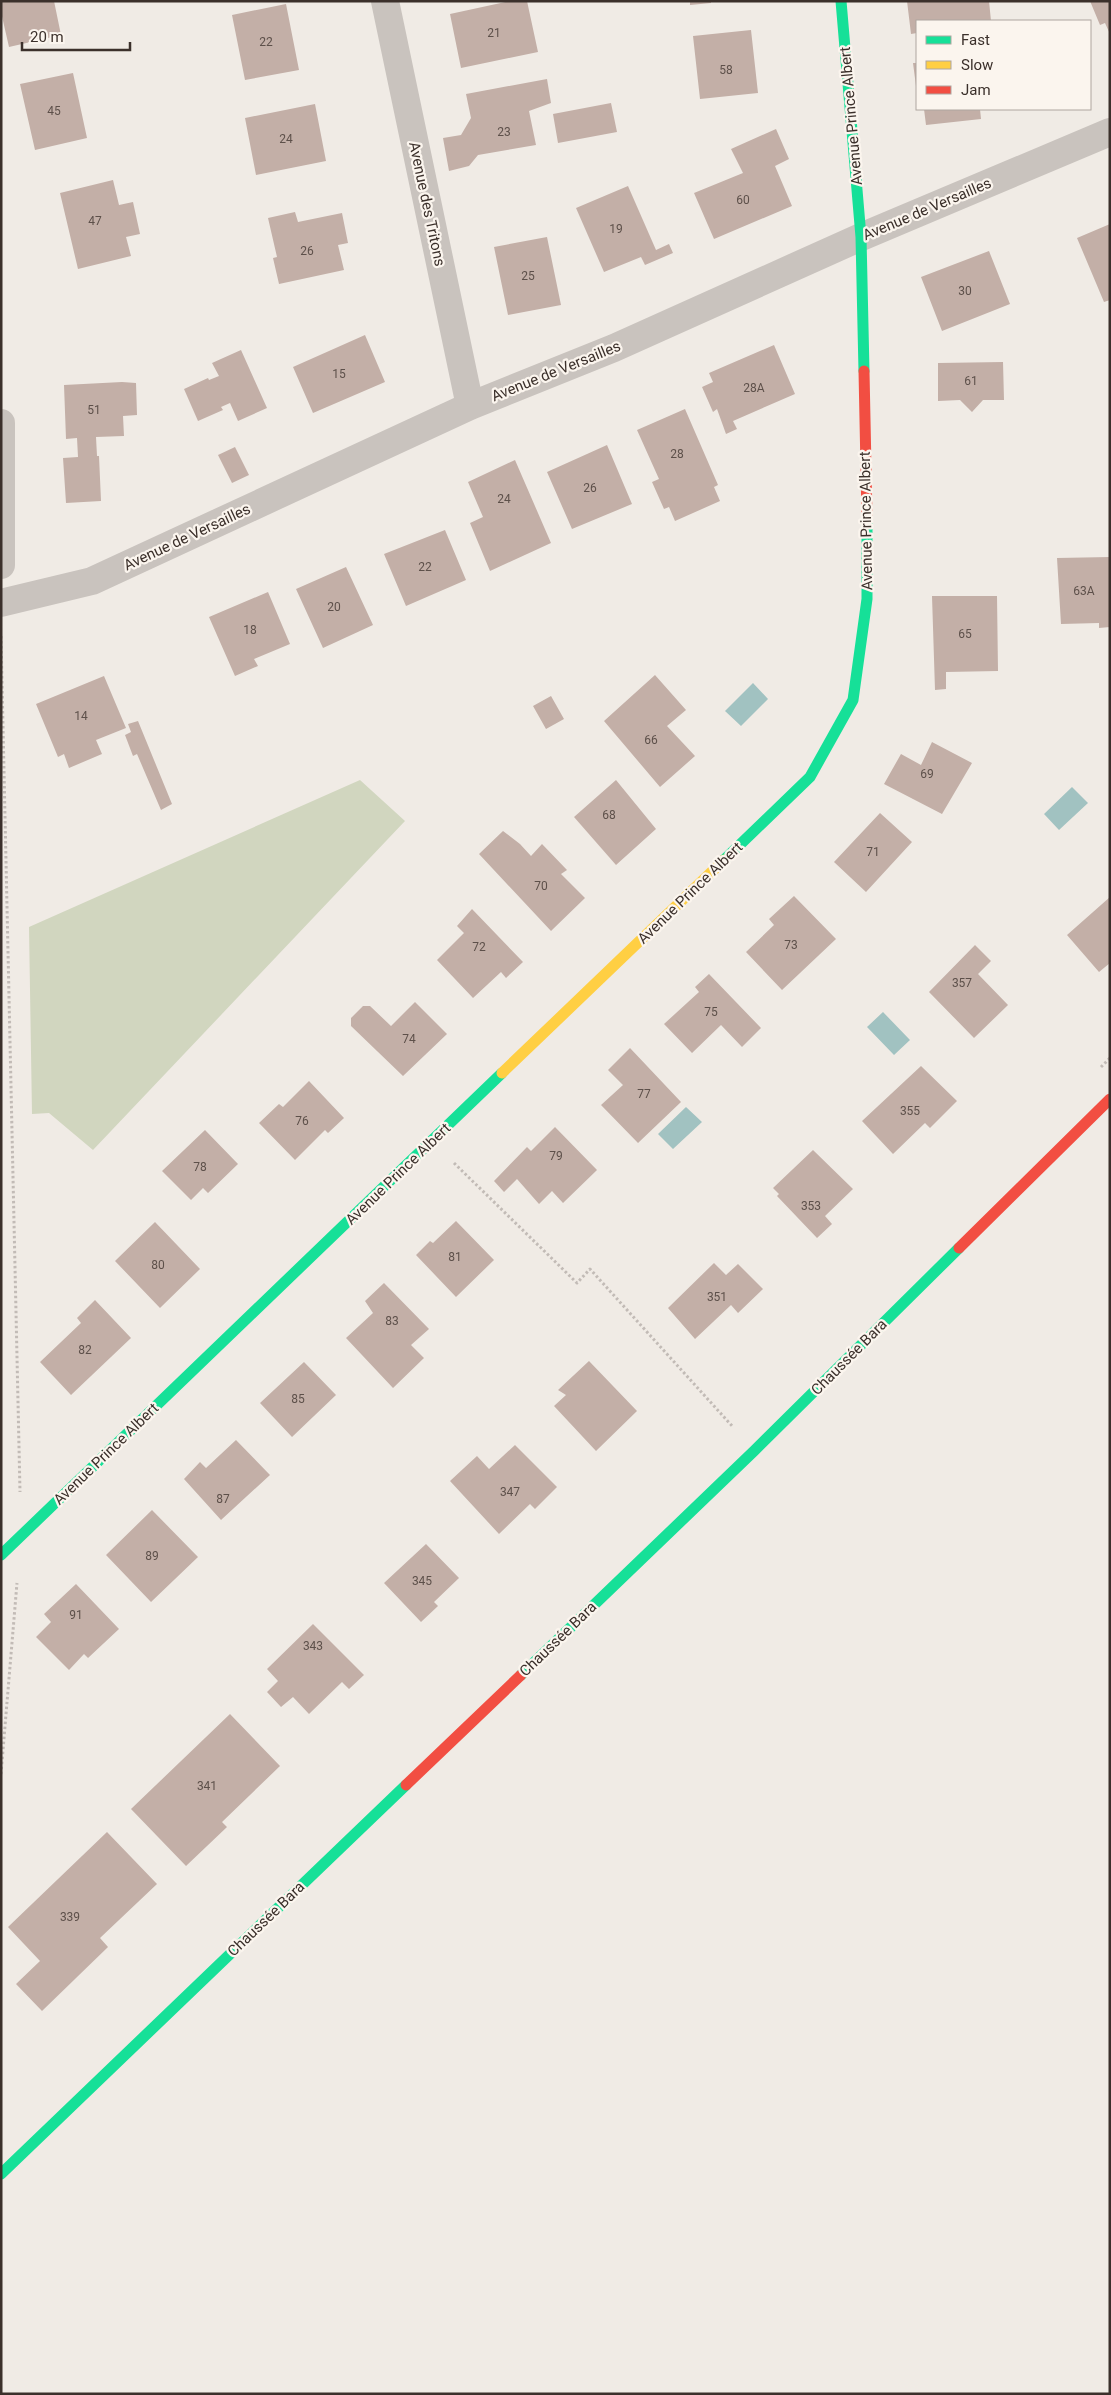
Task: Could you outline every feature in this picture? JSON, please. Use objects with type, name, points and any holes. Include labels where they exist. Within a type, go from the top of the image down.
[{"type":"street","name":"Avenue des Tritons","points":[[385,1],[470,406]]},
{"type":"street","name":"Avenue Prince Albert","points":[[1,1555],[810,777],[853,700],[868,590],[861,237],[841,1]]},
{"type":"street","name":"Avenue de Versailles","points":[[1,603],[92,581],[470,406],[614,348],[861,237],[1110,132]]},
{"type":"street","points":[[1,423],[1,565]]},
{"type":"street","name":"Chaussée Bara","points":[[1,2174],[754,1451],[1110,1099]]},
{"type":"path","points":[[1,629],[20,1536],[1,1774]]},
{"type":"path","points":[[432,1142],[577,1283],[590,1269],[754,1451]]},
{"type":"green space","points":[[360,780],[405,821],[93,1150],[49,1113],[32,1114],[29,927]]},
{"type":"water","points":[[753,683],[768,699],[741,726],[725,711]]},
{"type":"water","points":[[1072,787],[1088,803],[1059,830],[1044,814]]},
{"type":"water","points":[[883,1012],[910,1040],[894,1055],[867,1027]]},
{"type":"water","points":[[686,1107],[702,1122],[673,1149],[658,1134]]},
{"type":"building","points":[[1,1],[54,1],[61,35],[9,47],[1,12]]},
{"type":"building","points":[[510,1],[527,1],[538,52],[461,68],[450,14]]},
{"type":"building","points":[[690,1],[711,1],[711,3],[690,5]]},
{"type":"building","points":[[907,1],[989,1],[991,20],[916,20],[916,33],[911,34]]},
{"type":"building","points":[[1090,1],[1110,1],[1110,34],[1105,23],[1100,25]]},
{"type":"building","points":[[286,4],[299,70],[245,80],[232,15]]},
{"type":"building","points":[[751,30],[758,93],[700,99],[693,36]]},
{"type":"building","points":[[913,63],[916,63],[916,86]]},
{"type":"building","points":[[73,73],[87,138],[35,150],[20,84]]},
{"type":"building","points":[[547,79],[551,103],[529,111],[536,145],[478,155],[469,166],[449,171],[443,138],[461,135],[471,118],[466,94]]},
{"type":"building","points":[[611,103],[617,132],[558,143],[553,114]]},
{"type":"building","points":[[315,104],[326,161],[256,175],[245,118]]},
{"type":"building","points":[[924,110],[980,110],[981,119],[926,125]]},
{"type":"building","points":[[776,129],[789,159],[775,166],[792,206],[714,239],[694,193],[743,173],[731,149]]},
{"type":"building","points":[[113,180],[119,205],[133,202],[140,234],[126,237],[131,256],[78,269],[60,193]]},
{"type":"building","points":[[628,186],[656,250],[669,244],[673,253],[645,265],[641,257],[604,272],[576,208]]},
{"type":"building","points":[[295,212],[298,222],[342,213],[348,243],[338,245],[344,270],[279,284],[273,258],[277,257],[268,218]]},
{"type":"building","points":[[1110,224],[1110,300],[1104,302],[1077,238]]},
{"type":"building","points":[[547,237],[561,305],[508,315],[494,247]]},
{"type":"building","points":[[989,251],[1010,304],[942,331],[921,277]]},
{"type":"building","points":[[365,335],[385,382],[313,413],[293,367]]},
{"type":"building","points":[[774,345],[795,394],[733,421],[737,429],[726,434],[717,409],[713,412],[702,387],[713,382],[709,373]]},
{"type":"building","points":[[241,350],[267,408],[238,421],[230,403],[221,407],[223,410],[198,421],[184,389],[208,378],[209,380],[219,376],[212,363]]},
{"type":"building","points":[[1003,362],[1004,400],[983,400],[972,412],[960,400],[938,401],[938,363]]},
{"type":"building","points":[[136,383],[137,415],[123,416],[124,436],[96,437],[97,456],[99,456],[101,501],[66,503],[63,458],[78,457],[77,438],[66,439],[64,385]]},
{"type":"building","points":[[685,409],[718,485],[714,487],[720,501],[675,521],[669,507],[664,509],[652,482],[659,479],[637,430]]},
{"type":"building","points":[[607,445],[632,504],[572,529],[547,472]]},
{"type":"building","points":[[235,447],[249,475],[232,483],[218,455]]},
{"type":"building","points":[[515,460],[551,543],[490,571],[470,523],[483,517],[468,482]]},
{"type":"building","points":[[445,530],[466,580],[406,606],[384,554]]},
{"type":"building","points":[[1110,557],[1110,627],[1099,628],[1099,623],[1061,624],[1057,558]]},
{"type":"building","points":[[346,567],[373,625],[323,648],[296,589]]},
{"type":"building","points":[[268,592],[290,644],[254,659],[258,666],[235,676],[209,617]]},
{"type":"building","points":[[932,596],[997,596],[998,671],[946,672],[946,689],[935,690]]},
{"type":"building","points":[[655,675],[686,710],[667,726],[695,756],[660,787],[604,721]]},
{"type":"building","points":[[104,676],[126,728],[96,740],[102,754],[69,768],[64,754],[58,757],[36,704]]},
{"type":"building","points":[[551,696],[564,719],[546,729],[533,706]]},
{"type":"building","points":[[138,721],[172,804],[161,810],[137,754],[133,756],[125,735],[131,732],[128,724]]},
{"type":"building","points":[[932,742],[972,763],[942,814],[884,784],[901,754],[921,765]]},
{"type":"building","points":[[616,780],[656,829],[616,865],[574,817]]},
{"type":"building","points":[[880,813],[912,842],[866,892],[834,862]]},
{"type":"building","points":[[503,831],[520,844],[531,856],[542,844],[567,870],[561,874],[585,898],[551,931],[479,854]]},
{"type":"building","points":[[794,896],[836,939],[782,990],[746,952],[774,925],[769,919]]},
{"type":"building","points":[[1110,897],[1110,963],[1099,972],[1067,935]]},
{"type":"building","points":[[472,909],[523,962],[506,978],[501,972],[473,998],[437,960],[464,933],[457,926]]},
{"type":"building","points":[[975,945],[991,961],[978,974],[1008,1005],[974,1038],[929,992]]},
{"type":"building","points":[[709,974],[761,1028],[742,1047],[721,1025],[692,1053],[664,1024],[699,992],[695,987]]},
{"type":"building","points":[[415,1002],[447,1034],[403,1076],[351,1026],[351,1018],[363,1006],[370,1006],[391,1026]]},
{"type":"building","points":[[630,1048],[681,1102],[638,1143],[601,1105],[623,1085],[608,1070]]},
{"type":"building","points":[[921,1066],[957,1101],[930,1128],[925,1123],[893,1154],[862,1121]]},
{"type":"building","points":[[309,1081],[344,1118],[328,1133],[325,1130],[295,1160],[259,1123],[279,1104],[283,1107]]},
{"type":"building","points":[[555,1127],[597,1170],[563,1203],[552,1191],[539,1204],[517,1179],[504,1192],[494,1181],[527,1147],[531,1151]]},
{"type":"building","points":[[205,1130],[238,1164],[208,1193],[203,1188],[191,1200],[162,1171]]},
{"type":"building","points":[[813,1150],[853,1189],[825,1216],[832,1224],[817,1238],[777,1196],[779,1194],[773,1188]]},
{"type":"building","points":[[456,1221],[494,1260],[456,1297],[416,1255],[430,1241],[433,1243]]},
{"type":"building","points":[[155,1222],[200,1269],[160,1308],[115,1261]]},
{"type":"building","points":[[714,1263],[726,1275],[738,1264],[763,1289],[738,1313],[731,1305],[695,1339],[668,1308]]},
{"type":"building","points":[[384,1283],[429,1329],[411,1345],[424,1358],[393,1388],[346,1338],[373,1313],[365,1301]]},
{"type":"building","points":[[95,1300],[131,1338],[71,1395],[40,1362],[81,1323],[77,1318]]},
{"type":"building","points":[[589,1361],[637,1411],[596,1451],[554,1406],[566,1395],[558,1390]]},
{"type":"building","points":[[304,1362],[336,1395],[292,1437],[260,1403]]},
{"type":"building","points":[[236,1440],[270,1475],[221,1520],[184,1479],[200,1462],[206,1468]]},
{"type":"building","points":[[515,1445],[557,1487],[535,1509],[530,1504],[499,1534],[450,1481],[477,1456],[489,1469]]},
{"type":"building","points":[[152,1510],[198,1557],[151,1602],[106,1555]]},
{"type":"building","points":[[426,1544],[459,1578],[434,1602],[438,1606],[421,1622],[384,1583]]},
{"type":"building","points":[[76,1584],[119,1629],[88,1658],[84,1654],[69,1670],[36,1637],[51,1622],[44,1614]]},
{"type":"building","points":[[313,1624],[364,1675],[349,1689],[342,1682],[309,1714],[293,1697],[281,1707],[267,1692],[278,1681],[267,1669]]},
{"type":"building","points":[[230,1714],[280,1766],[222,1822],[227,1827],[186,1866],[131,1809]]},
{"type":"building","points":[[107,1832],[157,1884],[100,1938],[108,1947],[42,2011],[16,1984],[40,1961],[8,1927]]},
{"type":"traffic: fast","points":[[841,1],[861,237],[864,371]]},
{"type":"traffic: fast","points":[[724,860],[810,777],[853,700],[867,599],[867,517]]},
{"type":"traffic: fast","points":[[1,1555],[502,1073]]},
{"type":"traffic: fast","points":[[521,1675],[754,1451],[959,1248]]},
{"type":"traffic: fast","points":[[1,2174],[406,1785]]},
{"type":"traffic: slow","points":[[502,1073],[724,860]]},
{"type":"traffic: jam","points":[[864,371],[867,517]]},
{"type":"traffic: jam","points":[[959,1248],[1110,1099]]},
{"type":"traffic: jam","points":[[406,1785],[521,1675]]}]
